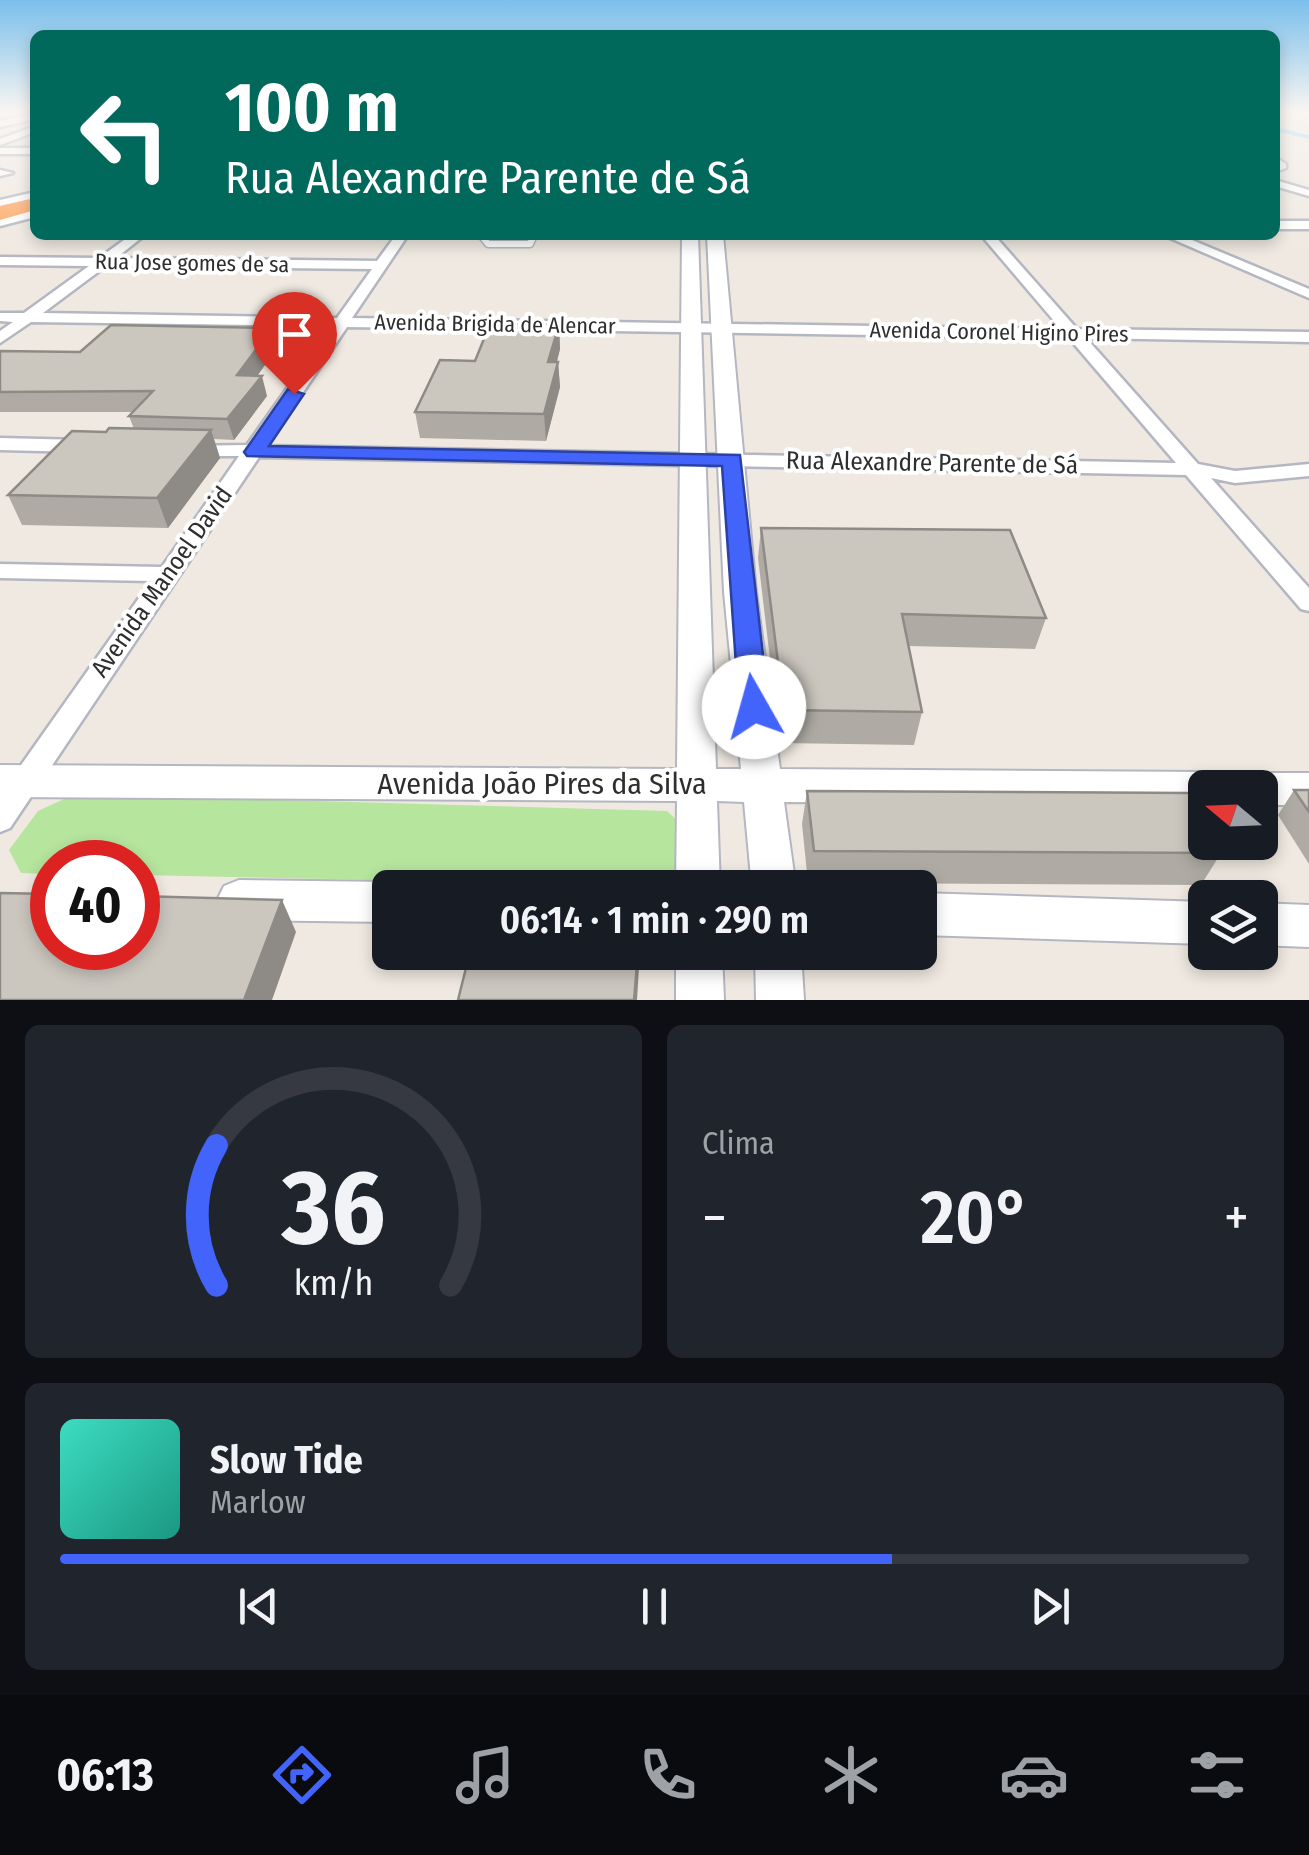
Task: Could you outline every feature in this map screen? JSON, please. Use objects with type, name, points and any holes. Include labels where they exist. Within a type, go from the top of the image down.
[{"type":"street","points":[[1280,174],[1309,190]]},
{"type":"street","points":[[0,222],[9,207]]},
{"type":"street","points":[[1280,225],[1309,226]]},
{"type":"street","points":[[28,318],[132,240]]},
{"type":"street","name":"Avenida Manoel David","points":[[0,818],[13,782],[255,452],[399,240]]},
{"type":"street","points":[[690,240],[698,870]]},
{"type":"street","points":[[716,240],[740,592],[772,870]]},
{"type":"street","points":[[991,240],[1309,604]]},
{"type":"street","points":[[1182,240],[1309,294]]},
{"type":"street","name":"Rua Jose gomes de sa","points":[[0,261],[383,265]]},
{"type":"street","points":[[691,270],[717,270]]},
{"type":"street","name":"Avenida Brigida de Alencar","points":[[2,329],[28,318],[177,326]]},
{"type":"street","name":"Avenida Brigida de Alencar","points":[[2,329],[177,326],[690,333]]},
{"type":"street","name":"Avenida Coronel Higino Pires","points":[[690,333],[1077,340],[1309,349]]},
{"type":"street","points":[[1245,336],[1262,349]]},
{"type":"street","name":"Avenida Coronel Higino Pires","points":[[1077,340],[1309,337]]},
{"type":"street","points":[[691,395],[726,394]]},
{"type":"street","points":[[0,444],[98,447]]},
{"type":"street","name":"Rua Alexandre Parente de Sá","points":[[176,449],[1193,469],[1236,477],[1309,470]]},
{"type":"street","points":[[0,571],[165,574]]},
{"type":"street","points":[[696,594],[740,592]]},
{"type":"street","name":"Avenida João Pires da Silva","points":[[13,782],[698,782],[1188,788]]},
{"type":"street","points":[[1278,789],[1309,789]]},
{"type":"street","points":[[193,899],[372,902]]},
{"type":"street","points":[[937,914],[1188,922]]},
{"type":"street","points":[[1278,925],[1309,926]]},
{"type":"street","points":[[699,970],[700,1000]]},
{"type":"street","points":[[779,970],[780,1000]]},
{"type":"lane","points":[[485,240],[488,244],[523,245],[532,240]]},
{"type":"green space","points":[[75,794],[667,811],[685,828],[682,870],[372,870],[372,880],[160,875],[160,840],[30,840],[30,873],[21,873],[9,850],[38,811]]},
{"type":"building","points":[[490,324],[559,325],[548,362],[558,362],[544,414],[415,412],[440,360],[475,361]]},
{"type":"building","points":[[111,325],[272,328],[237,375],[262,376],[227,419],[129,416],[153,391],[0,392],[0,351],[80,352]]},
{"type":"building","points":[[109,428],[211,430],[157,498],[8,495],[72,431],[106,432]]},
{"type":"building","points":[[761,528],[1010,530],[1046,618],[902,614],[922,712],[784,710]]},
{"type":"building","points":[[1294,790],[1309,790],[1309,812]]},
{"type":"building","points":[[807,791],[1188,793],[1188,853],[814,851]]},
{"type":"building","points":[[0,893],[30,894],[30,970],[160,970],[160,897],[282,900],[244,1000],[0,1000]]},
{"type":"building","points":[[466,970],[636,970],[634,1000],[458,1000]]},
{"type":"route","points":[[294,394],[255,452],[732,459],[740,592],[754,707]]}]
